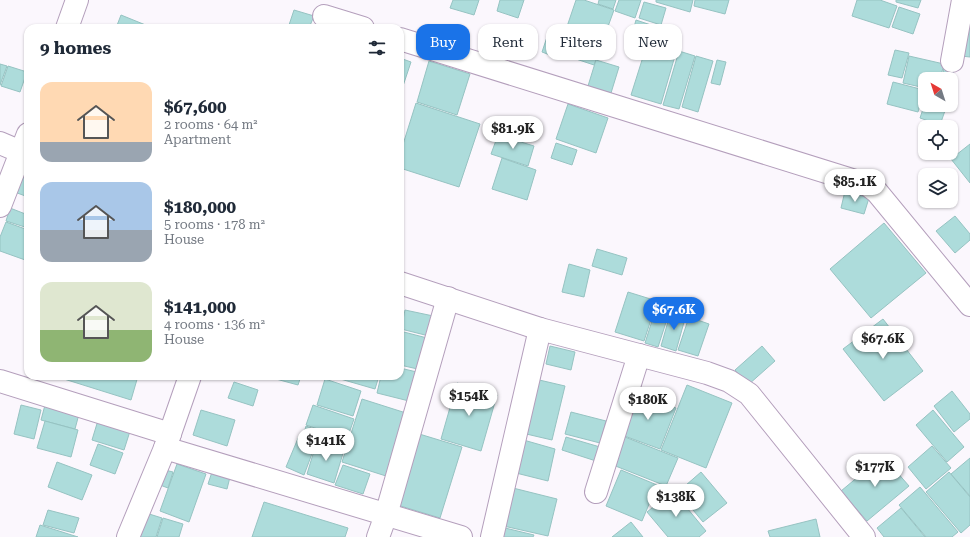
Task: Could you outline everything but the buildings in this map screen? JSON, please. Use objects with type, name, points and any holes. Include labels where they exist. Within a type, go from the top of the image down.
[{"type":"street","points":[[68,24],[77,0]]},
{"type":"street","points":[[952,61],[963,0]]},
{"type":"street","points":[[324,15],[351,24]]},
{"type":"street","points":[[404,40],[868,185],[876,192],[970,305]]},
{"type":"street","points":[[0,143],[24,153],[0,206]]},
{"type":"street","points":[[404,284],[540,329],[707,373],[729,381],[748,394],[864,537]]},
{"type":"street","points":[[378,537],[386,515],[448,298]]},
{"type":"street","points":[[492,537],[540,329]]},
{"type":"street","points":[[596,492],[639,355]]},
{"type":"street","points":[[128,537],[168,441],[189,380]]},
{"type":"street","points":[[0,381],[168,441],[386,515],[461,537]]}]
